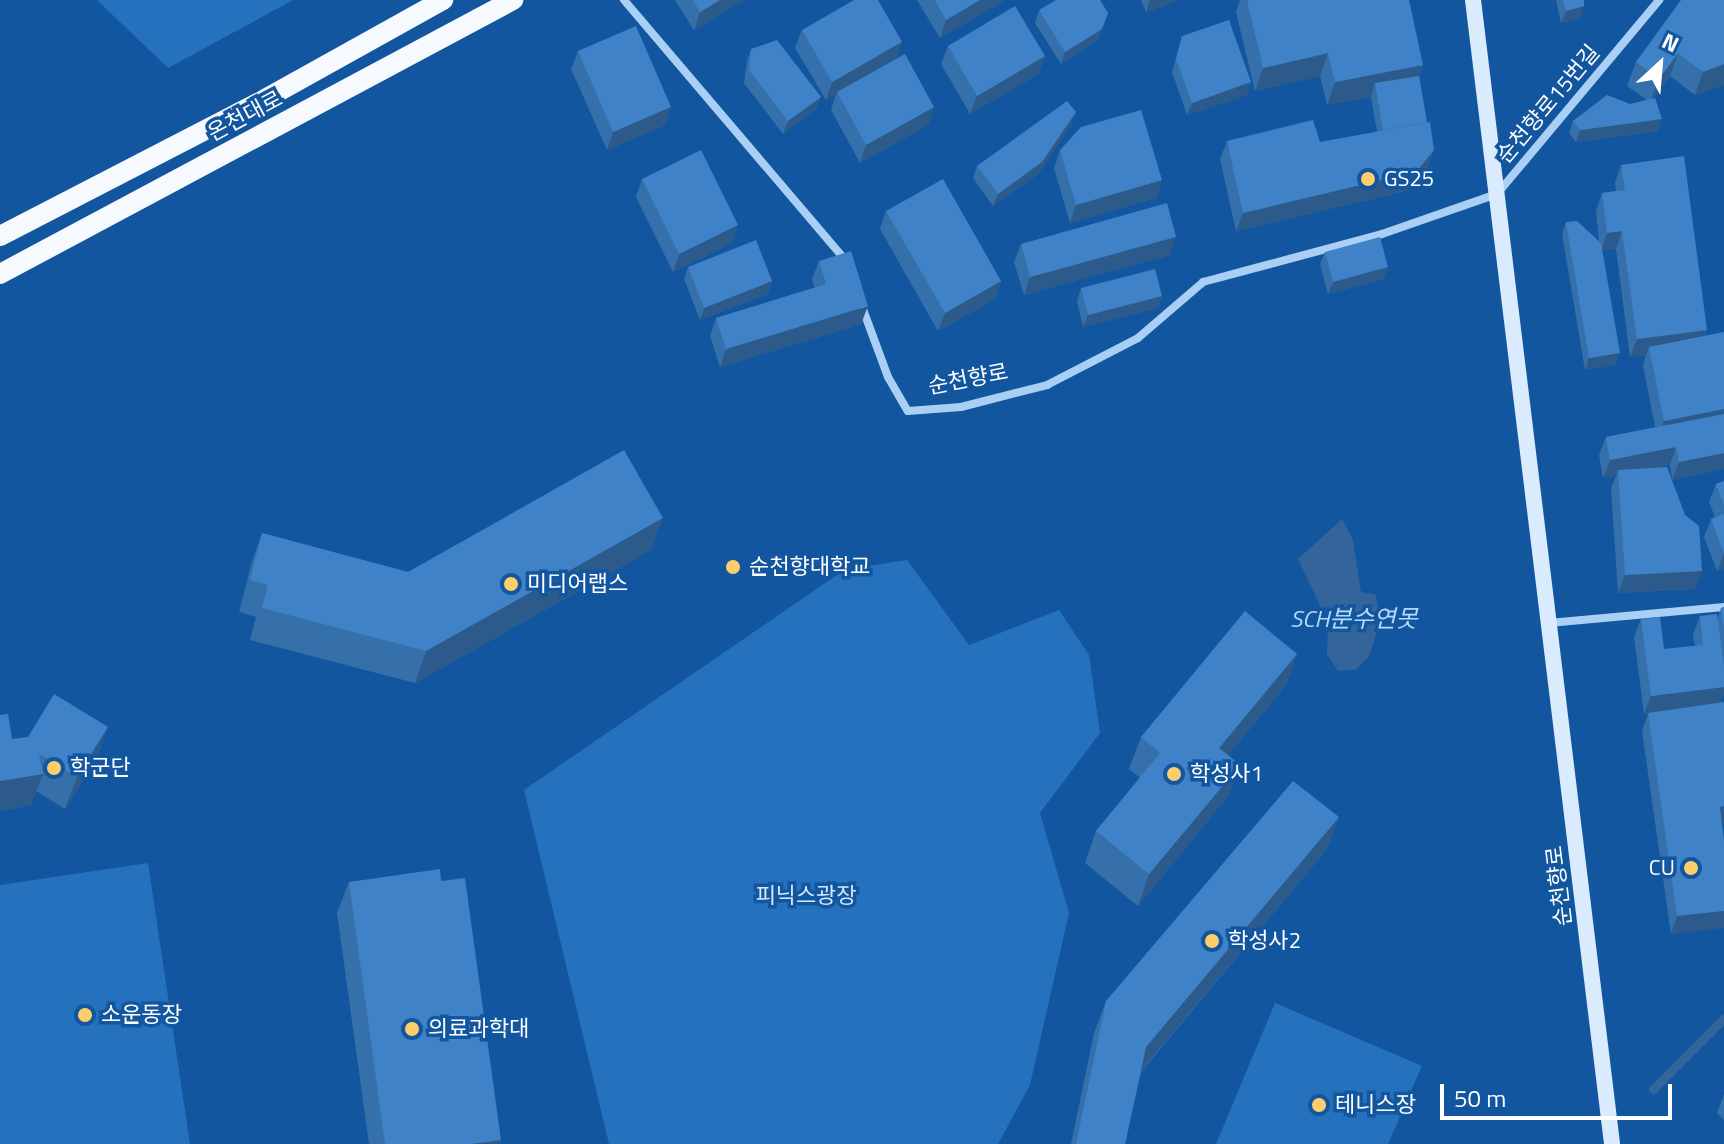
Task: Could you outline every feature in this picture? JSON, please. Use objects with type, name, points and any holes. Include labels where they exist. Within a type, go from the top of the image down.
[{"type":"main road","name":"온천대로","points":[[0,236],[265,99],[443,0]]},
{"type":"main road","name":"온천대로","points":[[0,274],[513,0]]},
{"type":"main road","name":"순천향로","points":[[1473,0],[1612,1144]]},
{"type":"street","points":[[624,0],[834,241],[848,266]]},
{"type":"street","name":"순천향로15번길","points":[[1497,194],[1659,0]]},
{"type":"street","name":"순천향로","points":[[858,294],[888,377],[908,411],[961,407],[1047,385],[1138,338],[1212,278],[1382,234],[1497,194]]},
{"type":"street","points":[[1549,623],[1724,607]]},
{"type":"green space","points":[[97,0],[293,0],[168,68]]},
{"type":"green space","name":"피닉스광장","points":[[907,560],[969,645],[1059,610],[1089,655],[1100,733],[1040,813],[1069,913],[1030,1085],[998,1144],[609,1144],[524,790],[844,570]]},
{"type":"green space","name":"소운동장","points":[[148,863],[190,1144],[0,1144],[0,885]]},
{"type":"green space","name":"테니스장","points":[[1275,1003],[1422,1066],[1388,1144],[1216,1144]]},
{"type":"water","name":"SCH분수연못","points":[[1342,519],[1353,540],[1361,592],[1376,595],[1380,622],[1369,657],[1355,670],[1338,671],[1327,655],[1328,622],[1298,559]]},
{"type":"building","points":[[693,0],[720,0],[700,12]]},
{"type":"building","points":[[854,0],[878,0],[902,42],[832,82],[802,30]]},
{"type":"building","points":[[935,0],[980,0],[946,20]]},
{"type":"building","points":[[1056,0],[1100,0],[1108,13],[1102,29],[1065,52],[1039,10]]},
{"type":"building","points":[[1247,0],[1409,0],[1423,65],[1335,82],[1328,53],[1263,68]]},
{"type":"building","points":[[1563,0],[1584,0],[1584,6],[1566,11]]},
{"type":"building","points":[[1681,0],[1724,0],[1724,64],[1703,72],[1678,53],[1659,79],[1636,62]]},
{"type":"building","points":[[1015,6],[1045,56],[977,96],[948,46]]},
{"type":"building","points":[[1229,20],[1251,82],[1192,103],[1176,59],[1182,36]]},
{"type":"building","points":[[636,26],[671,107],[613,132],[578,51]]},
{"type":"building","points":[[777,40],[821,97],[788,121],[749,70],[751,49]]},
{"type":"building","points":[[905,54],[934,107],[866,145],[837,92]]},
{"type":"building","points":[[1419,76],[1427,122],[1383,130],[1375,83]]},
{"type":"building","points":[[1607,95],[1630,104],[1655,98],[1662,119],[1580,130],[1573,121]]},
{"type":"building","points":[[1067,101],[1076,112],[1042,162],[998,194],[977,166]]},
{"type":"building","points":[[1141,110],[1162,180],[1076,205],[1060,150],[1081,127]]},
{"type":"building","points":[[1313,120],[1320,142],[1430,122],[1434,150],[1416,172],[1243,213],[1227,141]]},
{"type":"building","points":[[701,150],[738,225],[679,254],[642,179]]},
{"type":"building","points":[[1684,156],[1707,330],[1637,339],[1622,231],[1607,233],[1602,193],[1625,190],[1621,165]]},
{"type":"building","points":[[943,179],[1001,281],[945,313],[886,211]]},
{"type":"building","points":[[1167,203],[1176,237],[1030,277],[1021,244]]},
{"type":"building","points":[[1577,221],[1601,243],[1620,353],[1589,358],[1566,222]]},
{"type":"building","points":[[1380,237],[1388,267],[1333,282],[1325,252]]},
{"type":"building","points":[[756,240],[772,281],[704,308],[688,267]]},
{"type":"building","points":[[851,251],[868,306],[726,349],[716,318],[826,284],[819,261]]},
{"type":"building","points":[[1155,269],[1162,296],[1088,315],[1081,288]]},
{"type":"building","points":[[1724,332],[1724,409],[1664,421],[1649,347]]},
{"type":"building","points":[[1724,414],[1724,453],[1679,462],[1676,447],[1610,460],[1606,437]]},
{"type":"building","name":"미디어랩스","points":[[624,450],[663,518],[426,651],[262,608],[268,585],[250,580],[262,533],[408,572]]},
{"type":"building","points":[[1667,467],[1685,515],[1699,526],[1702,571],[1625,575],[1618,470]]},
{"type":"building","points":[[1724,481],[1724,505],[1716,484]]},
{"type":"building","points":[[1724,514],[1724,553],[1711,519]]},
{"type":"building","name":"학성사1","points":[[1245,611],[1297,654],[1219,748],[1240,765],[1149,874],[1096,831],[1160,753],[1141,737]]},
{"type":"building","points":[[1717,614],[1724,687],[1651,696],[1641,619],[1660,617],[1664,649],[1703,645],[1700,616]]},
{"type":"building","points":[[54,694],[108,727],[77,777],[39,754],[43,774],[0,781],[0,715],[8,714],[12,739],[28,737]]},
{"type":"building","points":[[1724,702],[1724,806],[1720,807],[1724,841],[1724,911],[1677,916],[1648,713]]},
{"type":"building","name":"학성사2","points":[[1293,781],[1339,817],[1146,1047],[1125,1144],[1076,1144],[1106,1001]]},
{"type":"building","name":"의료과학대","points":[[440,869],[441,881],[465,878],[501,1140],[471,1144],[385,1144],[349,882]]},
{"type":"waterway","points":[[1653,1089],[1724,1018]]},
{"type":"place","name":"GS25","points":[[1368,179]]},
{"type":"place","name":"순천향대학교","points":[[733,567]]},
{"type":"place","name":"미디어랩스","points":[[511,584]]},
{"type":"place","name":"학군단","points":[[54,768]]},
{"type":"place","name":"학성사1","points":[[1174,774]]},
{"type":"place","name":"CU","points":[[1691,868]]},
{"type":"place","name":"학성사2","points":[[1212,941]]},
{"type":"place","name":"소운동장","points":[[85,1015]]},
{"type":"place","name":"의료과학대","points":[[412,1029]]},
{"type":"place","name":"테니스장","points":[[1319,1105]]}]
